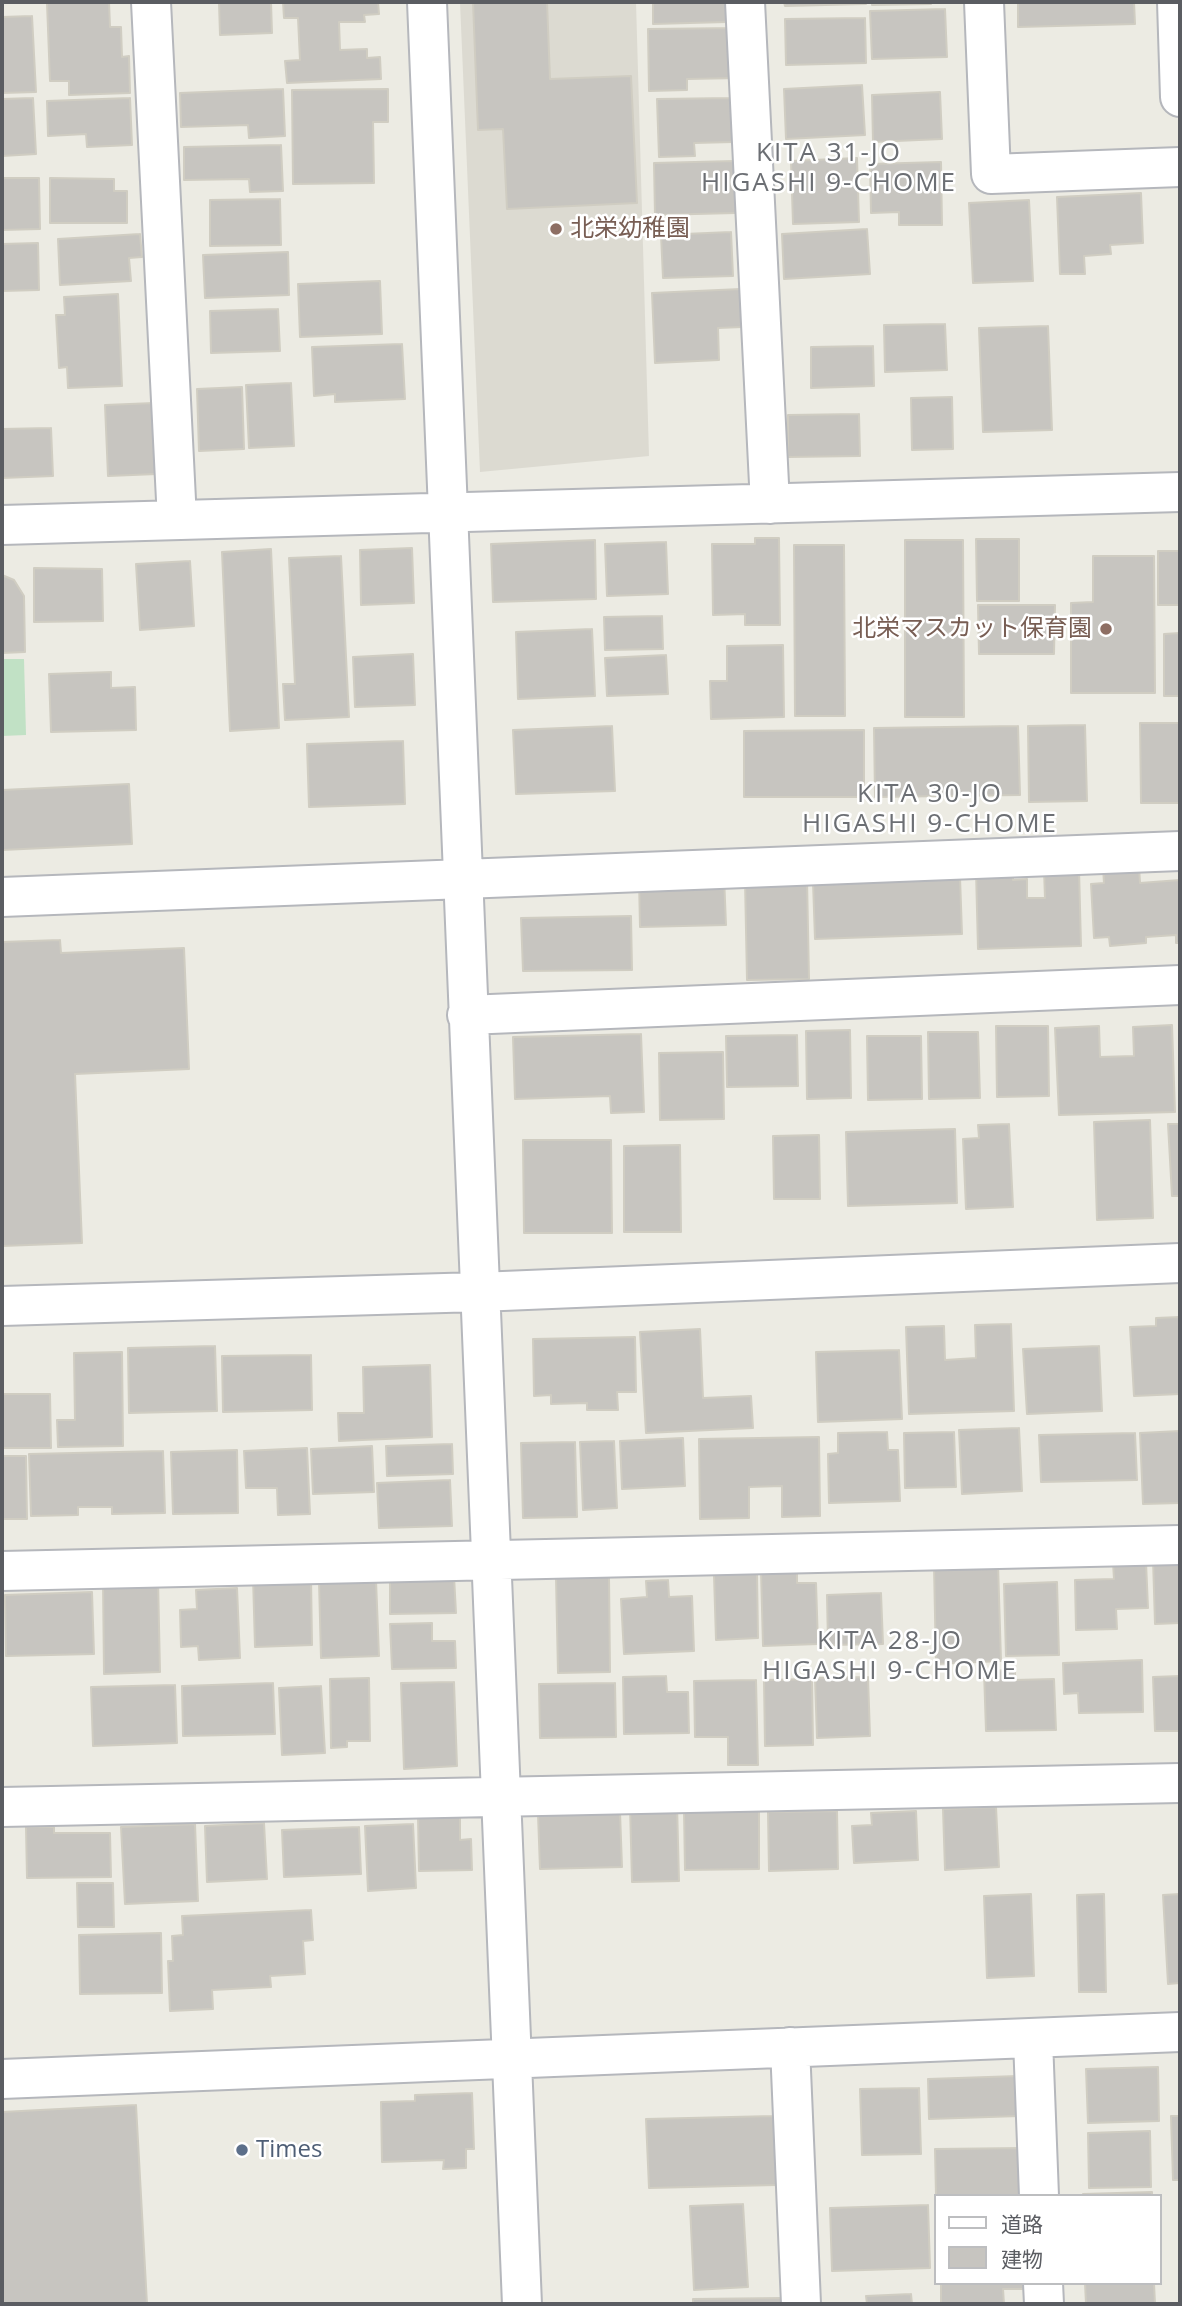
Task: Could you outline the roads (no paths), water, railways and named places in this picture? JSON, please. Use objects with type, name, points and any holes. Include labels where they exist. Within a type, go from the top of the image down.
[{"type":"street","points":[[151,2],[177,520]]},
{"type":"street","points":[[427,2],[522,2304]]},
{"type":"street","points":[[745,2],[770,504]]},
{"type":"street","points":[[984,2],[991,174],[1180,167]]},
{"type":"street","points":[[1177,2],[1180,97]]},
{"type":"street","points":[[2,525],[1180,492]]},
{"type":"street","points":[[2,897],[1180,851]]},
{"type":"street","points":[[467,1014],[1180,985]]},
{"type":"street","points":[[2,1306],[479,1292],[1180,1263]]},
{"type":"street","points":[[2,1571],[1180,1545]]},
{"type":"street","points":[[2,1807],[1180,1783]]},
{"type":"street","points":[[2,2079],[790,2047],[1033,2040],[1180,2032]]},
{"type":"street","points":[[1033,2040],[1039,2194]]},
{"type":"street","points":[[790,2047],[801,2304]]},
{"type":"street","points":[[1043,2285],[1044,2304]]},
{"type":"place","name":"北栄幼稚園","points":[[556,229]]},
{"type":"place","name":"北栄マスカット保育園","points":[[1106,629]]},
{"type":"place","name":"Times","points":[[242,2150]]},
{"type":"district","name":"KITA 31-JO HIGASHI 9-CHOME","points":[[829,169]]},
{"type":"district","name":"KITA 30-JO HIGASHI 9-CHOME","points":[[930,810]]},
{"type":"district","name":"KITA 28-JO HIGASHI 9-CHOME","points":[[890,1657]]}]
